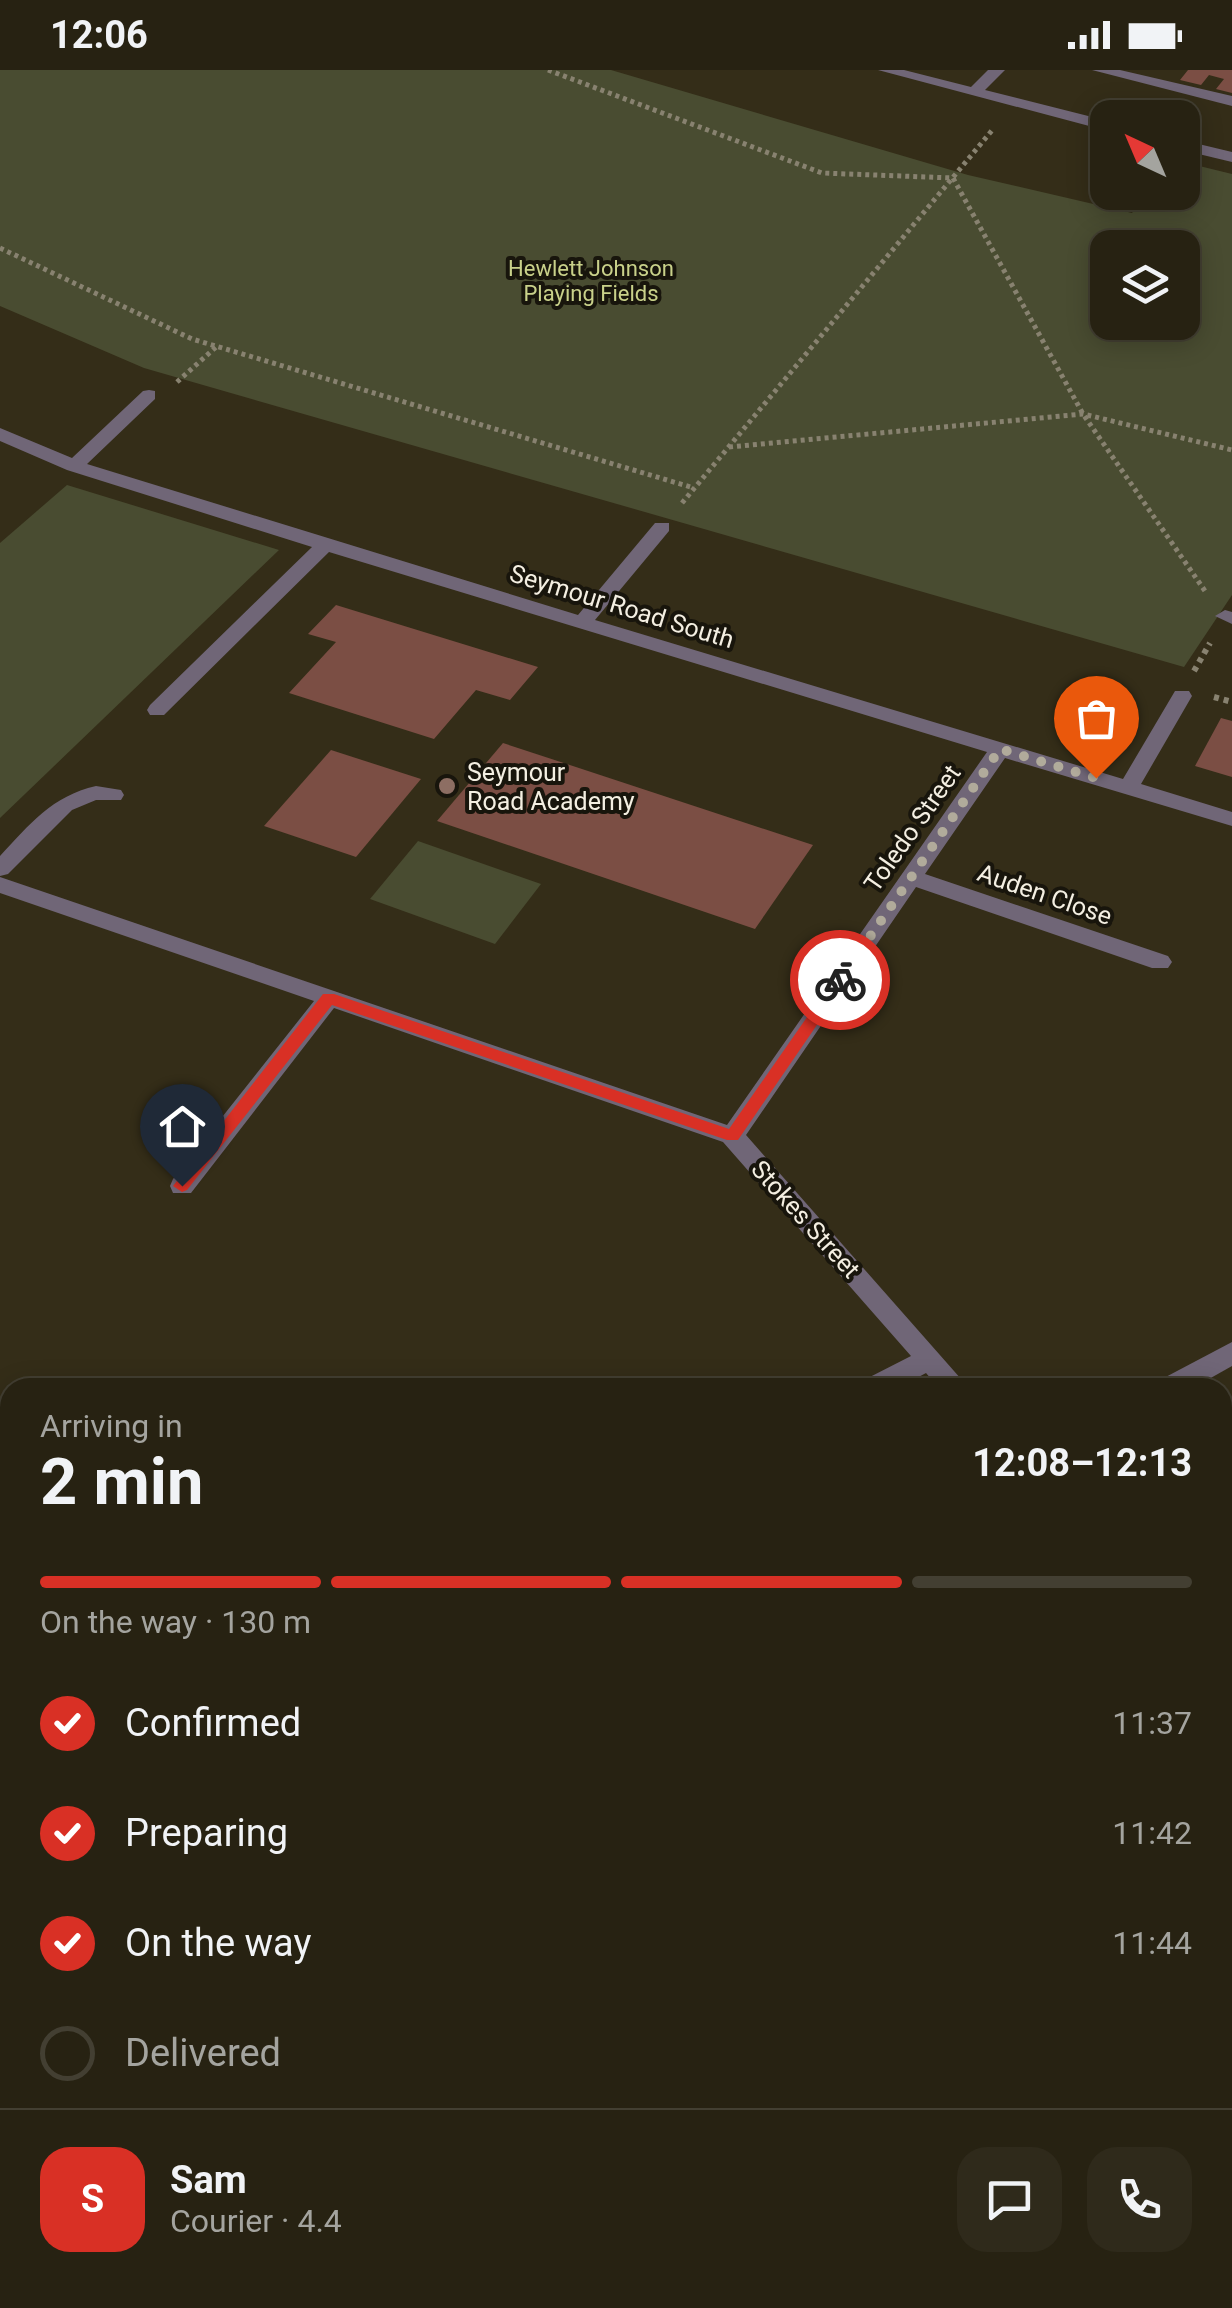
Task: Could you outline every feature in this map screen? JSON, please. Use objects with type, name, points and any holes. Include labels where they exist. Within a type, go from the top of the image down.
[{"type":"street","points":[[886,70],[1090,122]]},
{"type":"street","points":[[973,93],[997,70]]},
{"type":"street","points":[[1100,70],[1232,101]]},
{"type":"street","points":[[1200,149],[1232,157]]},
{"type":"street","points":[[74,466],[149,394]]},
{"type":"street","name":"Seymour Road South","points":[[0,434],[74,466],[1232,819]]},
{"type":"street","points":[[582,623],[662,527]]},
{"type":"street","points":[[157,710],[326,544]]},
{"type":"street","points":[[1128,788],[1182,696]]},
{"type":"street","name":"Toledo Street","points":[[732,1136],[1000,749]]},
{"type":"street","points":[[0,870],[71,799],[92,792],[113,794]]},
{"type":"street","name":"Auden Close","points":[[911,877],[1160,962]]},
{"type":"street","name":"Stokes Street","points":[[0,885],[732,1136],[948,1378]]},
{"type":"street","points":[[182,1186],[329,998]]},
{"type":"street","points":[[1188,1378],[1232,1354]]},
{"type":"street","points":[[893,1378],[931,1358]]},
{"type":"path","points":[[548,70],[822,173],[953,178]]},
{"type":"path","points":[[662,527],[1015,104]]},
{"type":"path","points":[[953,178],[1084,414],[1228,617],[1182,696]]},
{"type":"path","points":[[0,248],[192,339],[694,488]]},
{"type":"path","points":[[149,394],[171,387],[217,346]]},
{"type":"path","points":[[728,448],[1084,414],[1232,450]]},
{"type":"green space","name":"Hewlett Johnson Playing Fields","points":[[0,70],[611,70],[968,175],[1090,203],[1090,210],[1200,210],[1200,166],[1232,174],[1232,595],[1184,667],[144,368],[0,306]]},
{"type":"green space","points":[[67,485],[279,550],[0,818],[0,543]]},
{"type":"green space","points":[[418,841],[541,884],[495,944],[370,899]]},
{"type":"building","points":[[1188,70],[1232,70],[1232,93],[1216,89],[1224,79],[1209,75],[1201,85],[1180,80]]},
{"type":"building","points":[[336,605],[538,667],[510,700],[476,690],[434,739],[289,693],[336,642],[308,634]]},
{"type":"building","points":[[1221,718],[1232,721],[1232,777],[1195,766]]},
{"type":"building","points":[[503,743],[813,845],[755,929],[437,821]]},
{"type":"building","points":[[331,750],[421,779],[356,857],[264,826]]},
{"type":"way so far","points":[[840,980],[1000,749],[1096,778]]},
{"type":"place","name":"Seymour Road Academy","points":[[447,786]]},
{"type":"route","points":[[182,1186],[329,998],[732,1136],[840,980]]}]
